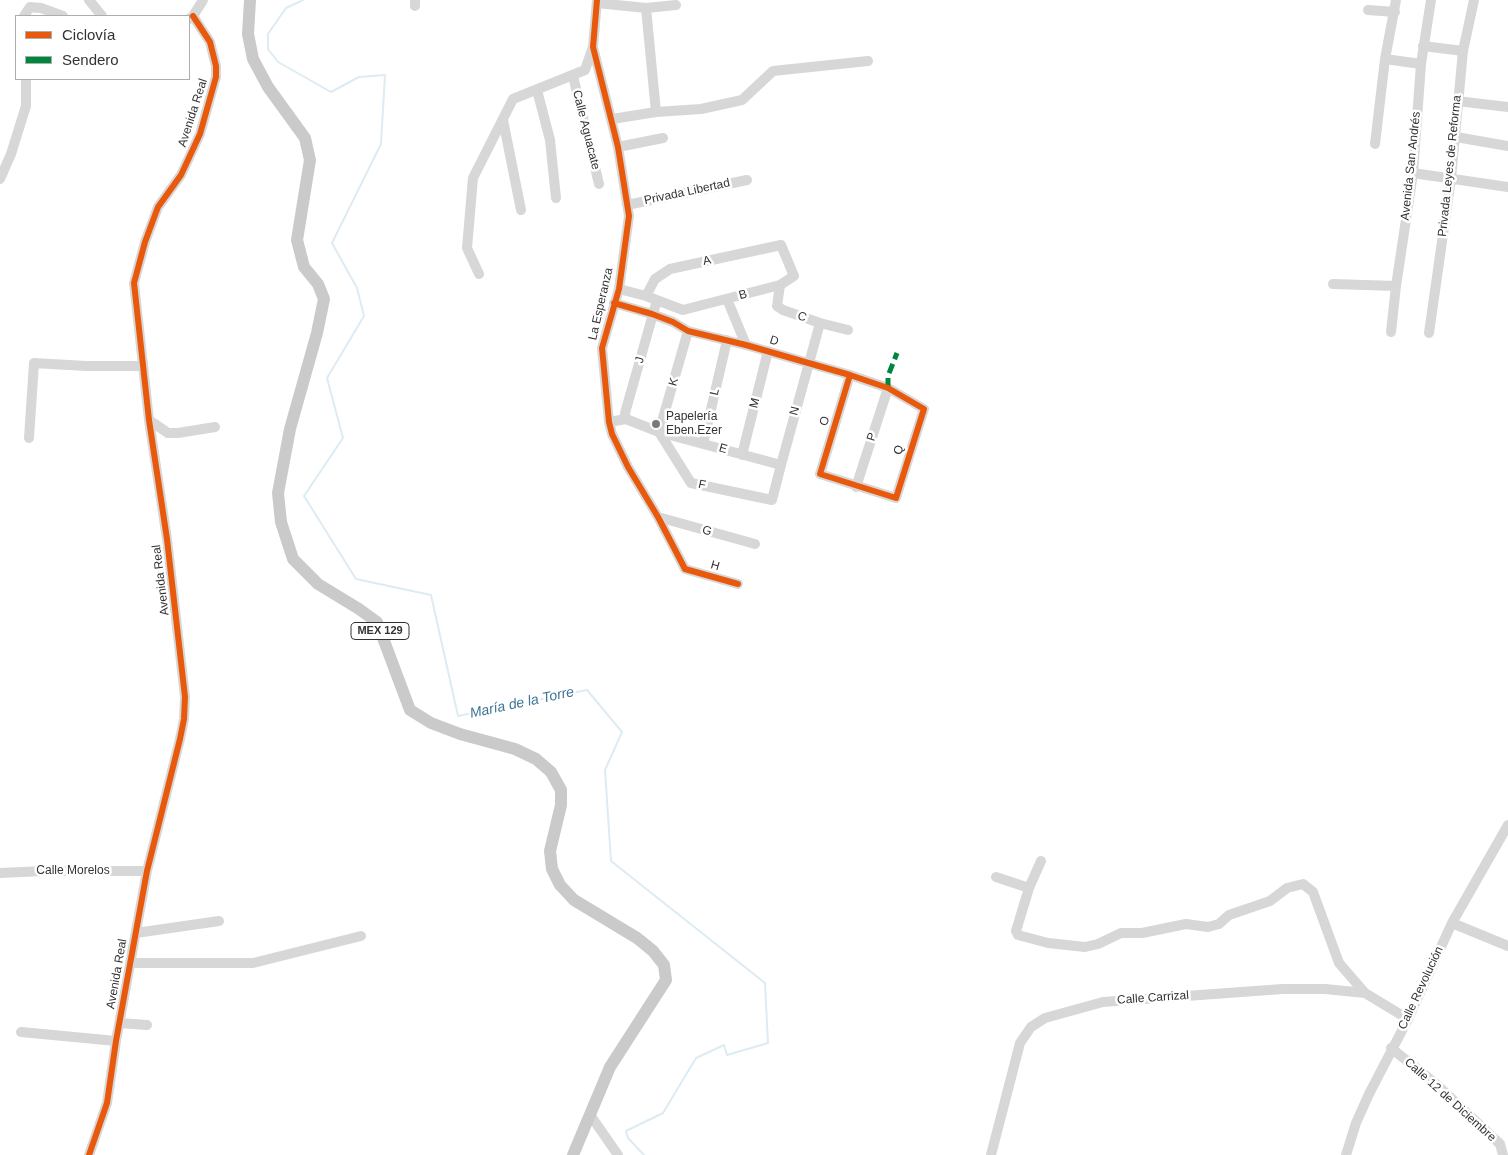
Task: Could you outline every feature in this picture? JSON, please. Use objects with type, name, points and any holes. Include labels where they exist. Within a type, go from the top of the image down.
[{"type":"main road","name":"MEX 129","points":[[250,0],[248,34],[253,59],[268,87],[305,138],[310,160],[298,240],[304,267],[318,284],[324,299],[317,333],[290,429],[278,493],[281,522],[293,559],[318,584],[360,609],[377,622],[410,710],[431,723],[460,734],[515,749],[536,759],[551,772],[561,790],[561,805],[550,851],[552,869],[560,885],[574,900],[638,938],[653,951],[664,965],[666,980],[610,1066],[591,1116],[573,1155]]},
{"type":"street","points":[[89,0],[101,15]]},
{"type":"street","name":"Avenida Real","points":[[90,1155],[107,1102],[116,1041],[147,871],[180,739],[186,697],[167,539],[149,420],[134,283],[145,242],[158,207],[181,175],[200,134],[216,78],[216,66],[210,42],[191,18],[203,0]]},
{"type":"street","points":[[1375,144],[1384,59],[1396,0]]},
{"type":"street","name":"Avenida San Andrés","points":[[1391,332],[1413,173],[1420,64],[1431,0]]},
{"type":"street","name":"Privada Leyes de Reforma","points":[[1429,333],[1456,137],[1457,101],[1463,51],[1474,0]]},
{"type":"street","points":[[597,1],[646,8],[676,6]]},
{"type":"street","name":"La Esperanza","points":[[597,1],[593,47],[612,119],[630,216],[619,289],[602,348],[609,422],[612,434],[628,467],[658,517],[685,569]]},
{"type":"street","points":[[25,15],[30,7],[41,8],[60,15]]},
{"type":"street","points":[[646,8],[656,112]]},
{"type":"street","points":[[1368,10],[1394,12]]},
{"type":"street","points":[[1423,46],[1463,51]]},
{"type":"street","points":[[479,274],[467,248],[472,178],[513,99],[585,70],[593,47]]},
{"type":"street","points":[[1384,59],[1420,64]]},
{"type":"street","points":[[612,119],[656,112],[701,109],[742,100],[773,72],[868,61]]},
{"type":"street","name":"Calle Aguacate","points":[[573,76],[599,184]]},
{"type":"street","points":[[0,179],[12,154],[26,106],[26,80]]},
{"type":"street","points":[[537,90],[550,140],[556,198]]},
{"type":"street","points":[[1457,101],[1508,107]]},
{"type":"street","points":[[503,120],[521,210]]},
{"type":"street","points":[[1456,137],[1508,146]]},
{"type":"street","points":[[618,147],[663,138]]},
{"type":"street","points":[[1413,173],[1508,187]]},
{"type":"street","name":"Privada Libertad","points":[[627,205],[662,196],[747,180]]},
{"type":"street","name":"A","points":[[646,296],[655,279],[670,269],[781,245],[794,276],[780,285]]},
{"type":"street","points":[[1332,284],[1396,286]]},
{"type":"street","name":"B","points":[[657,300],[683,310],[780,285]]},
{"type":"street","name":"C","points":[[780,285],[777,306],[820,323],[848,330]]},
{"type":"street","points":[[619,289],[657,300]]},
{"type":"street","points":[[727,299],[746,344]]},
{"type":"street","name":"J","points":[[626,419],[625,413],[657,300]]},
{"type":"street","name":"D","points":[[614,303],[652,314],[673,322],[688,331],[746,344],[850,375],[888,388],[924,409]]},
{"type":"street","name":"N","points":[[772,500],[820,323]]},
{"type":"street","name":"K","points":[[659,432],[688,331]]},
{"type":"street","name":"L","points":[[703,444],[728,340]]},
{"type":"street","name":"M","points":[[742,455],[768,352]]},
{"type":"street","points":[[29,438],[34,363],[86,366],[143,366]]},
{"type":"street","name":"O","points":[[850,375],[820,474],[856,487]]},
{"type":"street","name":"P","points":[[856,487],[888,388]]},
{"type":"street","name":"Q","points":[[856,487],[896,498],[924,409]]},
{"type":"street","points":[[609,422],[626,419]]},
{"type":"street","name":"E","points":[[626,419],[659,432],[781,464]]},
{"type":"street","points":[[149,420],[168,434],[215,426]]},
{"type":"street","name":"F","points":[[659,432],[691,483],[772,500]]},
{"type":"street","name":"G","points":[[658,517],[755,544]]},
{"type":"street","name":"H","points":[[685,569],[738,584]]},
{"type":"street","name":"Calle Revolución","points":[[1346,1155],[1356,1123],[1391,1048],[1408,1019],[1452,923],[1505,838],[1508,825]]},
{"type":"street","points":[[1041,861],[1029,888],[1016,931],[1018,935],[1048,943],[1085,947],[1098,944],[1121,933],[1142,933],[1186,924],[1208,926],[1219,924],[1229,916],[1270,901],[1287,888],[1303,884],[1313,892],[1339,963],[1365,993]]},
{"type":"street","name":"Calle Morelos","points":[[0,873],[147,871]]},
{"type":"street","points":[[996,878],[1029,888]]},
{"type":"street","points":[[136,933],[219,921]]},
{"type":"street","points":[[1452,923],[1508,946]]},
{"type":"street","points":[[131,963],[253,963],[361,936]]},
{"type":"street","name":"Calle Carrizal","points":[[991,1155],[1020,1043],[1031,1028],[1045,1018],[1104,1002],[1283,988],[1325,989],[1365,993],[1408,1019]]},
{"type":"street","points":[[120,1022],[147,1025]]},
{"type":"street","points":[[21,1032],[116,1041]]},
{"type":"street","name":"Calle 12 de Diciembre","points":[[1391,1048],[1436,1084],[1500,1144],[1503,1155]]},
{"type":"street","points":[[591,1116],[618,1155]]},
{"type":"waterway","name":"María de la Torre","points":[[303,0],[286,8],[268,34],[268,49],[278,62],[331,92],[359,77],[385,75],[381,144],[332,243],[357,288],[364,316],[327,378],[343,438],[304,496],[356,579],[431,595],[458,716],[587,690],[622,732],[605,770],[611,861],[765,983],[768,1043],[727,1055],[724,1045],[696,1058],[663,1113],[626,1131],[628,1138],[644,1155]]},
{"type":"marked path","points":[[888,388],[888,376],[897,353]]},
{"type":"cycle path","points":[[597,0],[593,47],[618,147],[629,216],[619,289],[602,348],[609,422],[612,434],[628,467],[658,517],[685,569],[738,584]]},
{"type":"cycle path","points":[[89,1155],[107,1103],[116,1041],[147,871],[184,719],[185,697],[167,539],[149,420],[134,283],[145,242],[158,207],[181,175],[200,134],[216,77],[216,66],[210,42],[193,16]]},
{"type":"cycle path","points":[[614,303],[652,314],[673,322],[688,331],[746,345],[850,375],[888,388],[924,409],[896,498],[820,474],[850,375]]},
{"type":"place","name":"Papelería Eben.Ezer","points":[[656,424]]}]
